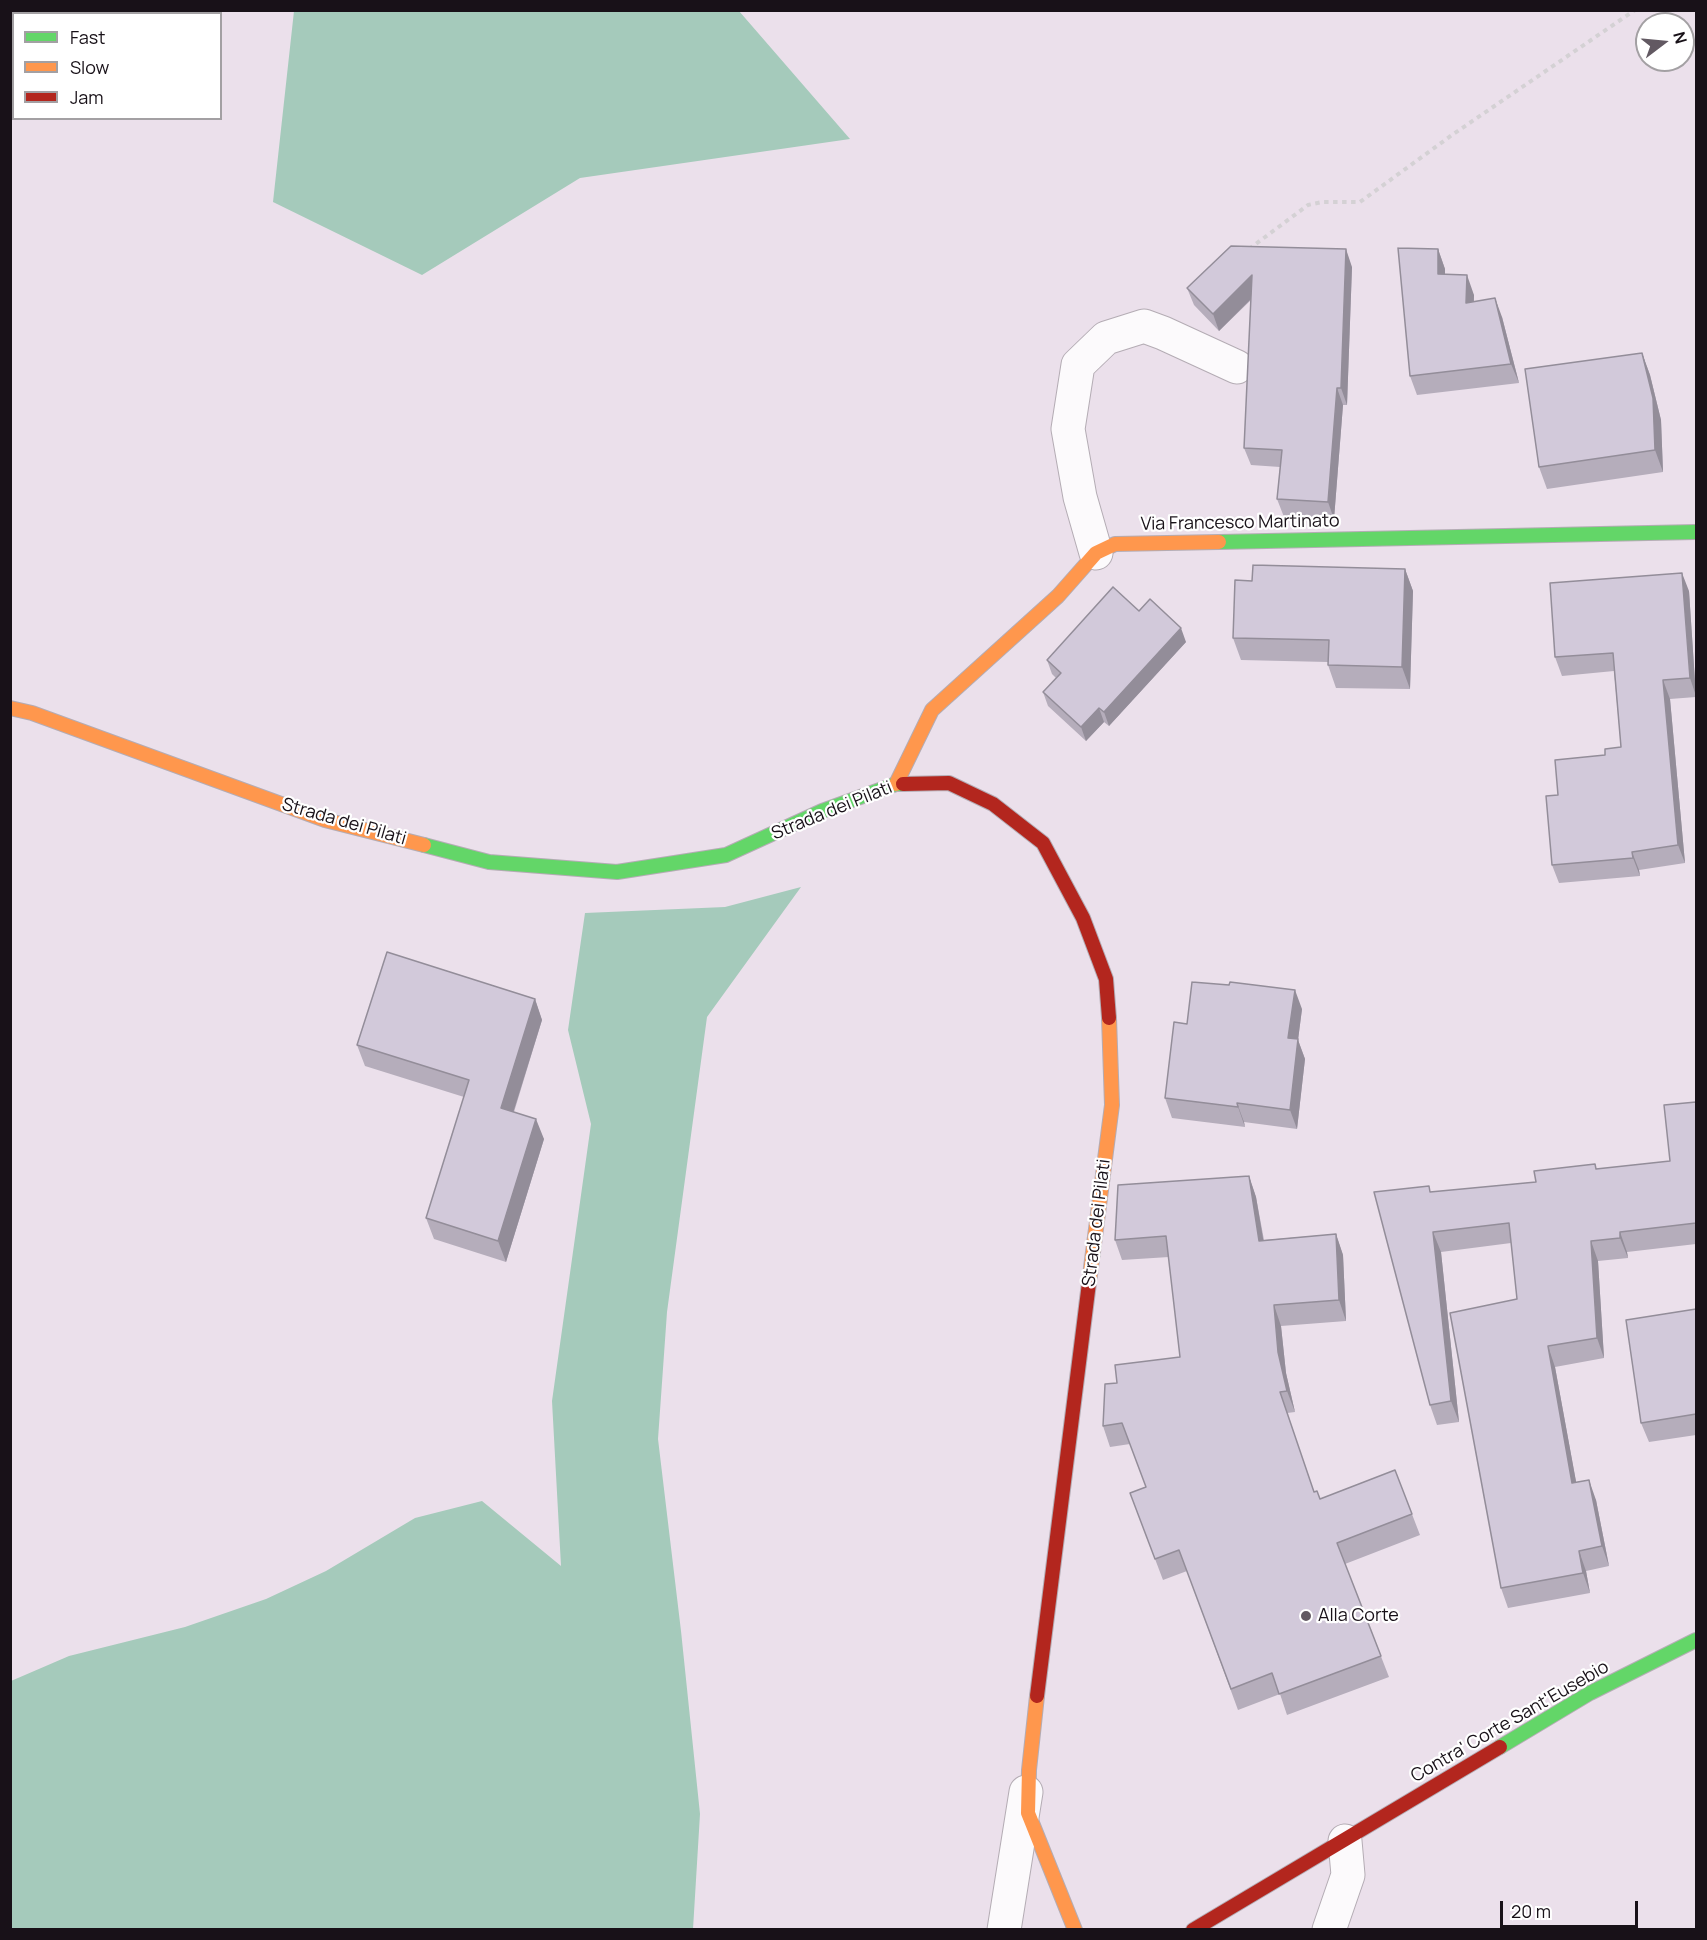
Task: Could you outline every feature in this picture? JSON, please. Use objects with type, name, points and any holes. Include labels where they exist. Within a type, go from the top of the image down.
[{"type":"street","points":[[896,784],[933,710],[1058,596],[1096,553],[1080,497],[1068,429],[1078,365],[1106,338],[1144,326],[1237,367]]},
{"type":"street","name":"Via Francesco Martinato","points":[[1096,553],[1116,544],[1696,532]]},
{"type":"street","name":"Strada dei Pilati","points":[[10,708],[42,717],[325,820],[489,862],[617,872],[726,855],[822,811],[896,784],[949,783],[993,804],[1043,843],[1083,918],[1106,979],[1112,1050],[1112,1105],[1051,1575],[1029,1770],[1004,1929]]},
{"type":"street","name":"Contra' Corte Sant'Eusebio","points":[[1193,1929],[1345,1841],[1590,1693],[1696,1640]]},
{"type":"street","name":"Strada dei Pilati","points":[[1029,1770],[1028,1813],[1075,1929]]},
{"type":"street","points":[[1329,1929],[1348,1875],[1345,1841]]},
{"type":"street","name":"Strada dei Pilati","points":[[1011,1895],[1018,1929]]},
{"type":"path","points":[[1246,251],[1308,205],[1322,202],[1360,202],[1452,135],[1635,10]]},
{"type":"green space","points":[[294,11],[739,11],[850,139],[580,178],[422,275],[273,202]]},
{"type":"green space","points":[[801,887],[707,1017],[667,1312],[658,1439],[700,1814],[693,1929],[11,1929],[11,1681],[69,1656],[185,1627],[266,1599],[326,1571],[415,1518],[482,1501],[561,1566],[552,1401],[591,1124],[568,1030],[585,913],[725,907]]},
{"type":"building","points":[[1231,246],[1346,249],[1341,388],[1337,388],[1328,502],[1277,499],[1282,450],[1244,448],[1252,275],[1213,314],[1187,288]]},
{"type":"building","points":[[1398,248],[1438,249],[1438,274],[1467,275],[1466,303],[1495,298],[1511,364],[1410,376]]},
{"type":"building","points":[[1642,353],[1653,398],[1655,450],[1539,467],[1525,369]]},
{"type":"building","points":[[1253,565],[1405,569],[1402,667],[1328,665],[1329,640],[1233,638],[1235,580],[1252,581]]},
{"type":"building","points":[[1682,573],[1690,678],[1663,680],[1678,845],[1632,852],[1633,858],[1552,865],[1546,796],[1558,795],[1555,760],[1605,755],[1605,749],[1621,747],[1613,653],[1555,657],[1550,583]]},
{"type":"building","points":[[1113,587],[1139,611],[1150,599],[1181,628],[1104,712],[1099,708],[1081,727],[1043,692],[1061,673],[1047,660]]},
{"type":"building","points":[[387,952],[535,999],[501,1108],[536,1119],[498,1241],[426,1218],[469,1080],[357,1045]]},
{"type":"building","points":[[1192,982],[1229,985],[1230,982],[1295,990],[1288,1038],[1298,1039],[1290,1110],[1237,1103],[1238,1107],[1165,1098],[1174,1022],[1187,1024]]},
{"type":"building","points":[[1696,1102],[1696,1223],[1620,1232],[1620,1238],[1591,1241],[1597,1338],[1548,1346],[1572,1483],[1589,1480],[1602,1546],[1579,1551],[1583,1573],[1501,1588],[1450,1313],[1517,1299],[1509,1223],[1433,1232],[1451,1401],[1430,1405],[1374,1192],[1429,1186],[1430,1192],[1536,1182],[1534,1171],[1595,1164],[1596,1169],[1670,1161],[1664,1105]]},
{"type":"building","points":[[1249,1176],[1259,1241],[1336,1234],[1339,1300],[1274,1305],[1278,1352],[1287,1391],[1280,1392],[1314,1492],[1317,1491],[1320,1499],[1395,1470],[1412,1514],[1337,1543],[1381,1656],[1279,1694],[1272,1673],[1231,1689],[1179,1550],[1155,1559],[1130,1493],[1146,1487],[1122,1423],[1103,1426],[1105,1384],[1117,1383],[1115,1365],[1180,1357],[1166,1236],[1115,1240],[1118,1185]]},
{"type":"building","points":[[1696,1309],[1696,1414],[1641,1423],[1626,1320]]},
{"type":"traffic: fast","points":[[1219,542],[1696,532]]},
{"type":"traffic: fast","points":[[424,845],[489,862],[617,872],[726,855],[822,811],[896,784],[903,784]]},
{"type":"traffic: fast","points":[[1500,1747],[1590,1693],[1696,1640]]},
{"type":"traffic: slow","points":[[896,784],[932,710],[1058,596],[1096,553],[1115,544],[1219,542]]},
{"type":"traffic: slow","points":[[10,708],[32,713],[325,820],[424,845]]},
{"type":"traffic: slow","points":[[1089,1283],[1112,1105],[1109,1018]]},
{"type":"traffic: slow","points":[[1037,1696],[1029,1770],[1028,1813],[1075,1930]]},
{"type":"traffic: jam","points":[[903,784],[949,783],[993,804],[1043,843],[1083,918],[1106,979],[1109,1018]]},
{"type":"traffic: jam","points":[[1037,1696],[1089,1283]]},
{"type":"traffic: jam","points":[[1193,1930],[1500,1747]]},
{"type":"place","name":"Alla Corte","points":[[1306,1616]]}]
